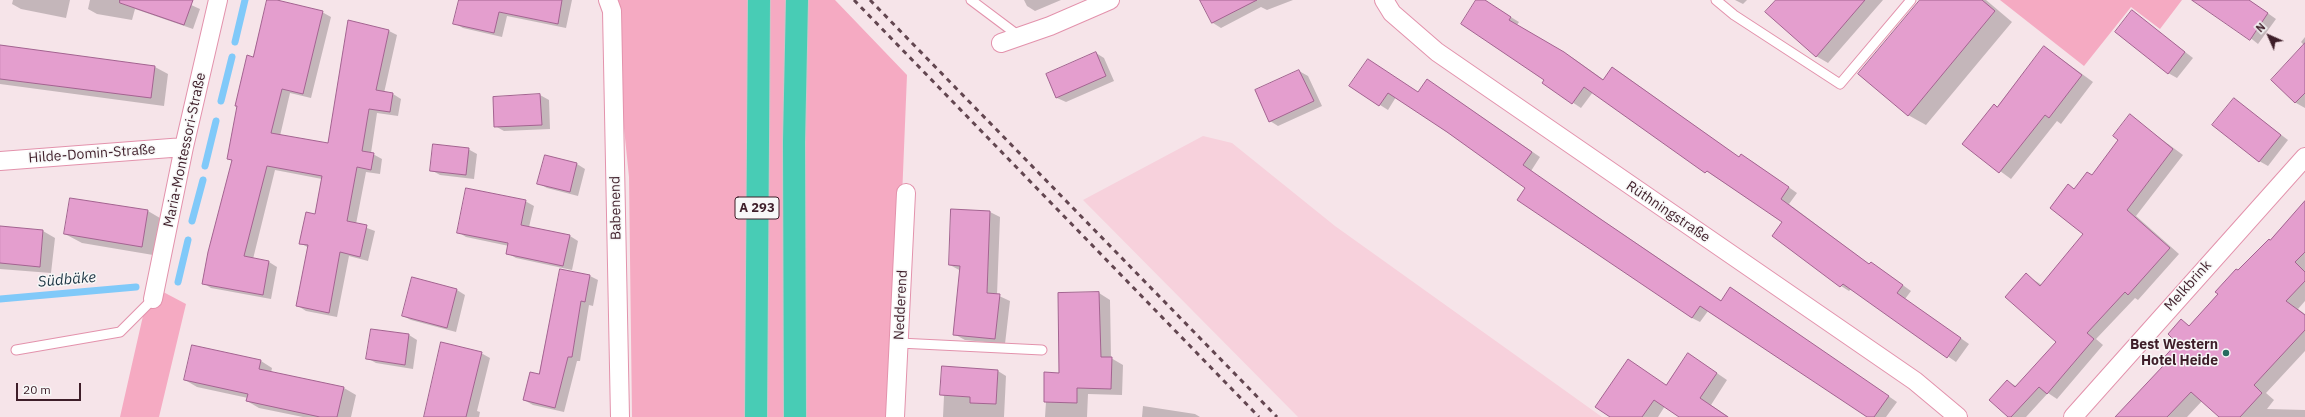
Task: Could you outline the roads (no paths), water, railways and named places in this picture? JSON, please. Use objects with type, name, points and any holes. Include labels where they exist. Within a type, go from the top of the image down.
[{"type":"highway","name":"A 293","points":[[756,417],[759,0]]},
{"type":"highway","name":"A 293","points":[[795,417],[796,4]]},
{"type":"street","name":"Maria-Montessori-Straße","points":[[153,299],[184,147],[218,0]]},
{"type":"street","name":"Babenend","points":[[608,0],[612,11],[620,417]]},
{"type":"street","points":[[1001,43],[1084,5],[1110,0]]},
{"type":"street","name":"Rüthningstraße","points":[[1384,0],[1392,13],[1437,52],[1916,381],[1958,417]]},
{"type":"street","name":"Hilde-Domin-Straße","points":[[0,161],[184,147]]},
{"type":"street","name":"Melkbrink","points":[[2072,417],[2305,157]]},
{"type":"street","name":"Nedderend","points":[[895,417],[906,194]]},
{"type":"lane","points":[[971,0],[1019,36]]},
{"type":"lane","points":[[1716,0],[1734,15],[1840,84],[1911,0]]},
{"type":"lane","points":[[16,350],[120,332],[153,299]]},
{"type":"lane","points":[[899,343],[1042,350]]},
{"type":"waterway","name":"Südbäke","points":[[235,42],[245,0]]},
{"type":"waterway","name":"Südbäke","points":[[221,101],[232,57]]},
{"type":"waterway","name":"Südbäke","points":[[205,166],[216,121]]},
{"type":"waterway","name":"Südbäke","points":[[192,221],[203,180]]},
{"type":"waterway","name":"Südbäke","points":[[178,282],[188,240]]},
{"type":"waterway","name":"Südbäke","points":[[0,299],[136,287]]},
{"type":"railway","points":[[854,0],[1259,417]]},
{"type":"railway","points":[[870,0],[1277,417]]},
{"type":"place","name":"Best Western Hotel Heide","points":[[2226,353]]}]
